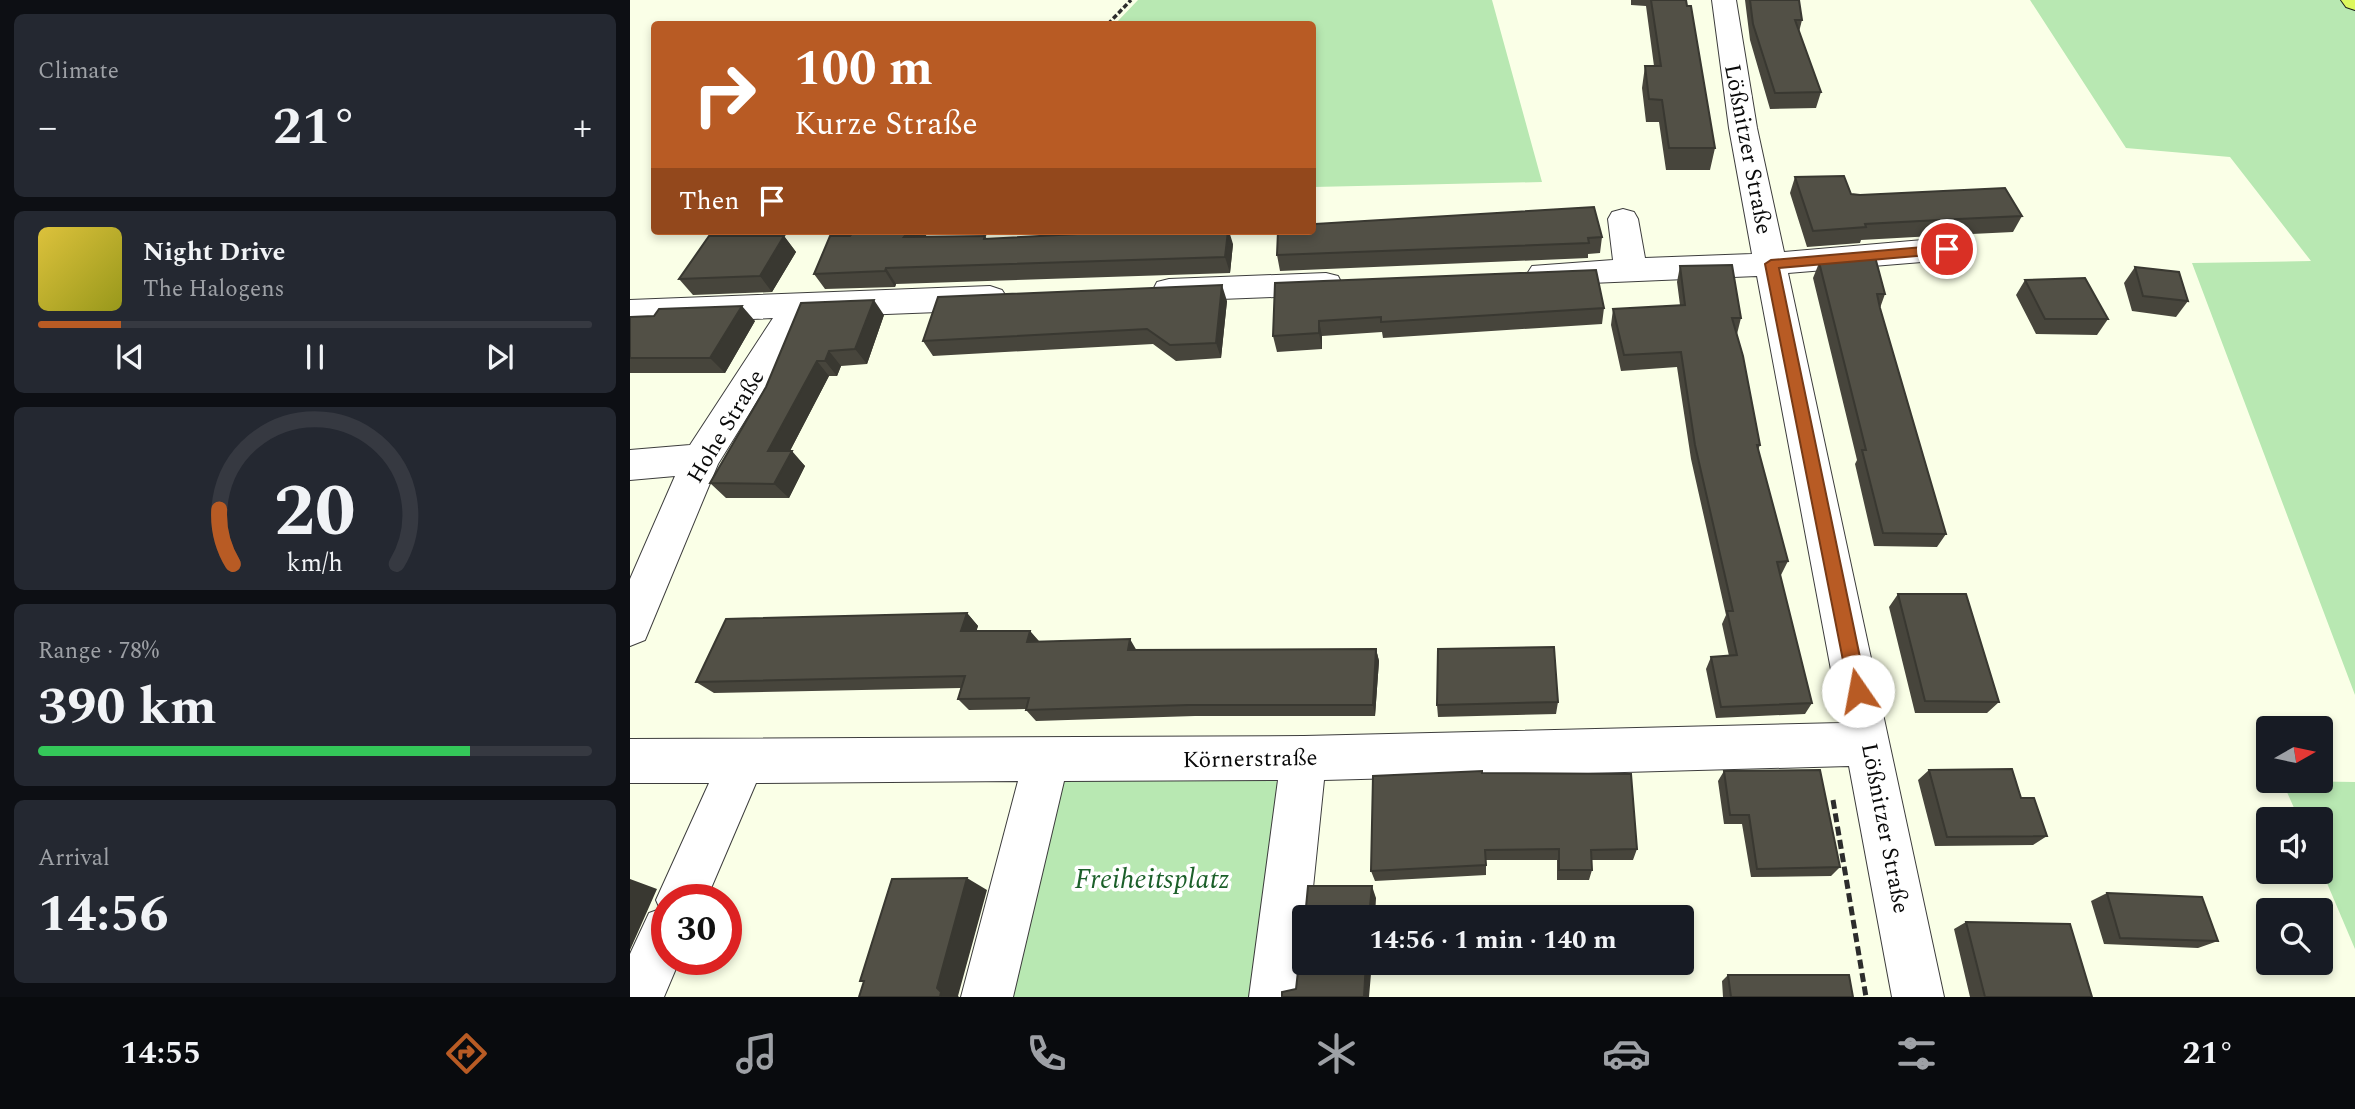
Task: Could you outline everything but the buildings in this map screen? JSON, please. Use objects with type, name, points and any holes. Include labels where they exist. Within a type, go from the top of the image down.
[{"type":"street","name":"Lößnitzer Straße","points":[[1724,0],[1738,102],[1918,997]]},
{"type":"street","points":[[1623,219],[1631,270]]},
{"type":"street","points":[[1507,276],[1771,264],[1947,249]]},
{"type":"street","points":[[1135,292],[1355,282]]},
{"type":"street","points":[[630,312],[1025,297]]},
{"type":"street","name":"Hohe Straße","points":[[630,627],[701,459],[798,307]]},
{"type":"street","points":[[630,465],[701,459]]},
{"type":"street","name":"Körnerstraße","points":[[630,761],[1304,758],[1869,744]]},
{"type":"street","points":[[1275,997],[1304,758]]},
{"type":"street","points":[[688,884],[743,760]]},
{"type":"street","points":[[987,997],[1046,760]]},
{"type":"street","points":[[638,997],[651,967]]},
{"type":"path","points":[[1111,21],[1131,0]]},
{"type":"green space","points":[[1138,0],[1492,0],[1542,182],[1316,187],[1316,21],[1118,21]]},
{"type":"green space","points":[[2030,0],[2355,0],[2355,695],[2192,263],[2311,261],[2230,157],[2126,148]]},
{"type":"green space","name":"Freiheitsplatz","points":[[1274,773],[1278,786],[1251,997],[1008,997],[1059,781]]},
{"type":"green space","points":[[2333,782],[2355,782],[2355,949],[2327,884],[2333,884],[2333,807],[2294,807],[2287,793],[2333,793]]},
{"type":"route","points":[[1858,691],[1771,264],[1947,249]]}]
